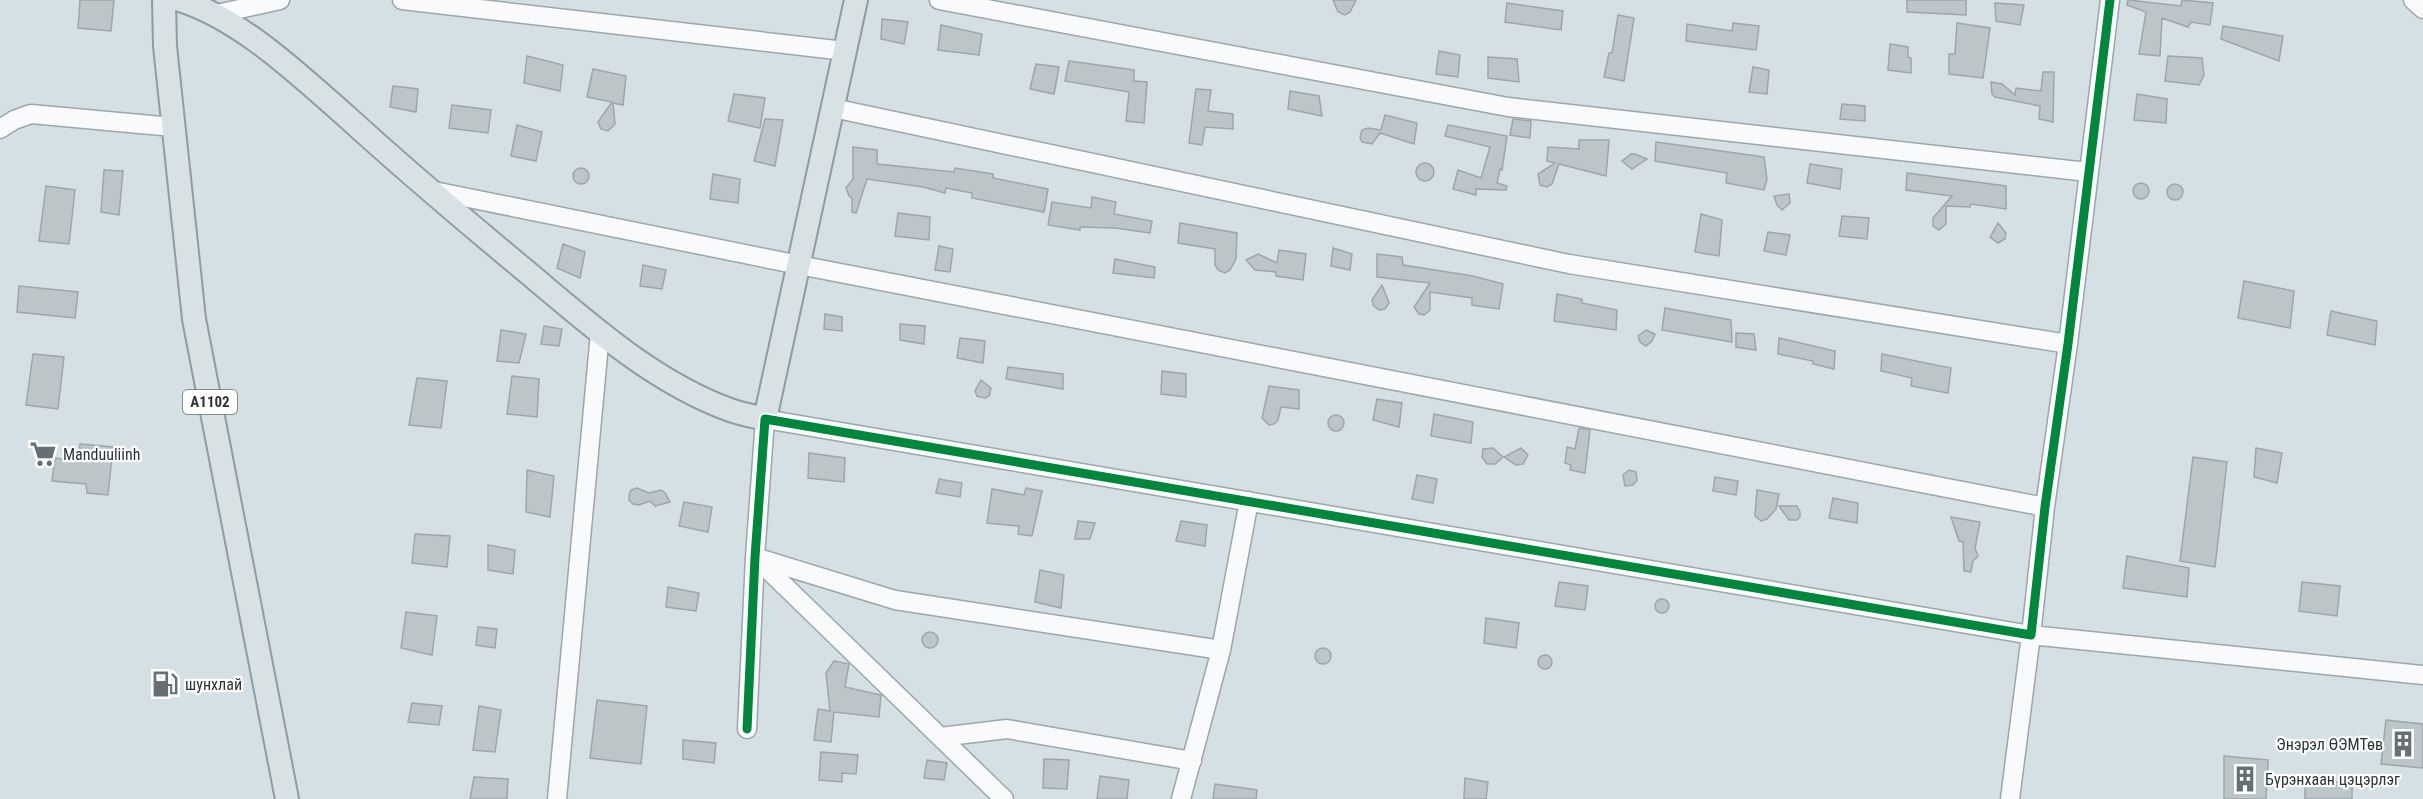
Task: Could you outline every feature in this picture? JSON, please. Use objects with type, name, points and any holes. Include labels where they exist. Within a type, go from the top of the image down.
[{"type":"main road","name":"A1102","points":[[164,0],[165,46],[194,319],[286,799]]},
{"type":"main road","points":[[180,0],[217,14],[289,66],[428,190],[600,333],[636,359],[698,396],[731,411],[765,418],[856,0]]},
{"type":"street","points":[[217,14],[280,0]]},
{"type":"street","points":[[402,0],[845,51]]},
{"type":"street","points":[[939,0],[1508,106],[2088,172]]},
{"type":"street","points":[[2010,799],[2110,0]]},
{"type":"street","points":[[2413,0],[2423,9]]},
{"type":"street","points":[[833,108],[1569,264],[2068,344]]},
{"type":"street","points":[[0,129],[14,120],[31,114],[173,127]]},
{"type":"street","points":[[428,190],[799,265],[2045,507]]},
{"type":"street","points":[[557,799],[600,333]]},
{"type":"street","points":[[747,729],[754,557],[765,418],[2031,635],[2423,675]]},
{"type":"street","points":[[1181,799],[1221,650],[1249,501]]},
{"type":"street","points":[[754,557],[896,600],[1221,650]]},
{"type":"street","points":[[754,557],[1004,799]]},
{"type":"street","points":[[940,737],[1007,729],[1192,761]]},
{"type":"building","points":[[80,0],[114,0],[111,31],[78,28]]},
{"type":"building","points":[[1333,0],[1356,0],[1350,12],[1345,15],[1338,12]]},
{"type":"building","points":[[1907,0],[1966,0],[1966,15],[1907,12]]},
{"type":"building","points":[[2128,0],[2181,6],[2182,0],[2213,3],[2210,25],[2191,22],[2188,27],[2162,18],[2160,56],[2139,54],[2146,12],[2127,5]]},
{"type":"building","points":[[1507,3],[1563,11],[1561,30],[1505,22]]},
{"type":"building","points":[[1995,3],[2024,5],[2020,25],[1996,21]]},
{"type":"building","points":[[1618,15],[1634,18],[1624,81],[1604,77],[1609,53],[1612,53]]},
{"type":"building","points":[[882,19],[908,22],[904,44],[881,39]]},
{"type":"building","points":[[1733,23],[1759,26],[1756,50],[1686,41],[1687,24],[1732,31]]},
{"type":"building","points":[[1957,23],[1990,28],[1983,78],[1949,74],[1949,54],[1955,54]]},
{"type":"building","points":[[941,25],[982,34],[979,55],[938,50]]},
{"type":"building","points":[[2223,26],[2283,36],[2279,61],[2221,39]]},
{"type":"building","points":[[1890,44],[1908,47],[1911,73],[1888,70]]},
{"type":"building","points":[[1439,51],[1460,55],[1458,77],[1436,74]]},
{"type":"building","points":[[527,56],[563,65],[560,91],[524,83]]},
{"type":"building","points":[[2168,56],[2202,58],[2204,75],[2199,85],[2165,81]]},
{"type":"building","points":[[1488,57],[1517,59],[1519,82],[1488,78]]},
{"type":"building","points":[[1069,61],[1134,70],[1134,81],[1147,82],[1144,123],[1126,121],[1129,92],[1065,81]]},
{"type":"building","points":[[1036,64],[1059,67],[1054,94],[1030,89]]},
{"type":"building","points":[[1753,67],[1769,70],[1767,94],[1749,92]]},
{"type":"building","points":[[593,69],[626,76],[623,105],[613,103],[615,124],[608,131],[601,129],[598,122],[612,102],[587,97]]},
{"type":"building","points":[[2043,72],[2054,72],[2053,122],[2039,119],[2040,106],[1995,97],[1992,94],[1991,82],[2002,84],[2015,95],[2016,88],[2041,91]]},
{"type":"building","points":[[393,86],[418,89],[416,112],[390,107]]},
{"type":"building","points":[[1196,89],[1211,90],[1208,111],[1233,114],[1233,129],[1205,127],[1202,145],[1189,143]]},
{"type":"building","points":[[1290,91],[1319,96],[1322,116],[1288,109]]},
{"type":"building","points":[[734,94],[765,98],[760,128],[728,121]]},
{"type":"building","points":[[2137,94],[2167,99],[2166,123],[2134,120]]},
{"type":"building","points":[[1842,104],[1865,106],[1865,121],[1840,119]]},
{"type":"building","points":[[452,105],[491,110],[488,133],[449,128]]},
{"type":"building","points":[[1385,115],[1417,123],[1414,144],[1380,133],[1372,144],[1362,142],[1360,137],[1362,130],[1368,128],[1381,130]]},
{"type":"building","points":[[765,119],[783,120],[775,166],[754,161]]},
{"type":"building","points":[[1513,119],[1531,121],[1530,138],[1510,135]]},
{"type":"building","points":[[517,125],[542,132],[536,161],[511,156]]},
{"type":"building","points":[[1448,125],[1507,136],[1502,170],[1500,169],[1497,183],[1507,186],[1506,190],[1476,189],[1476,195],[1453,189],[1458,170],[1481,178],[1490,147],[1445,136]]},
{"type":"building","points":[[1579,140],[1609,140],[1606,176],[1559,164],[1552,184],[1547,187],[1540,185],[1538,174],[1555,163],[1547,161],[1548,147],[1579,149]]},
{"type":"building","points":[[1656,142],[1764,157],[1767,179],[1764,190],[1726,183],[1727,173],[1655,161]]},
{"type":"building","points":[[853,147],[877,150],[877,164],[954,172],[955,168],[993,174],[993,178],[1048,189],[1044,212],[972,198],[972,193],[946,188],[945,193],[923,187],[867,179],[856,213],[852,212],[852,198],[846,188],[853,179]]},
{"type":"building","points":[[1631,154],[1647,159],[1632,169],[1622,161]]},
{"type":"building","points":[[1425,163],[1431,166],[1434,172],[1431,178],[1425,181],[1419,178],[1416,172],[1419,166]]},
{"type":"building","points":[[1810,164],[1842,169],[1840,189],[1807,183]]},
{"type":"building","points":[[578,168],[584,168],[589,176],[587,182],[578,184],[573,179],[573,173]]},
{"type":"building","points":[[104,170],[123,171],[119,215],[101,212]]},
{"type":"building","points":[[1907,173],[2006,186],[2006,209],[1971,204],[1970,207],[1946,206],[1946,224],[1939,230],[1933,226],[1933,218],[1952,196],[1906,190]]},
{"type":"building","points":[[713,174],[740,179],[738,203],[710,199]]},
{"type":"building","points":[[2141,183],[2149,191],[2141,199],[2133,191]]},
{"type":"building","points":[[2175,184],[2183,192],[2175,200],[2167,192]]},
{"type":"building","points":[[46,186],[75,190],[69,244],[39,241]]},
{"type":"building","points":[[1789,194],[1790,203],[1782,210],[1777,205],[1774,196]]},
{"type":"building","points":[[1092,197],[1116,202],[1114,214],[1152,221],[1150,233],[1115,228],[1080,227],[1080,230],[1048,225],[1052,202],[1091,208]]},
{"type":"building","points":[[898,213],[930,217],[929,240],[895,236]]},
{"type":"building","points":[[1701,214],[1722,220],[1719,256],[1695,252]]},
{"type":"building","points":[[1842,216],[1869,218],[1867,239],[1839,236]]},
{"type":"building","points":[[1180,223],[1237,233],[1236,259],[1230,270],[1225,273],[1218,270],[1215,265],[1215,249],[1178,243]]},
{"type":"building","points":[[1998,223],[2006,233],[2005,239],[1998,243],[1990,237]]},
{"type":"building","points":[[1768,232],[1790,235],[1786,255],[1764,251]]},
{"type":"building","points":[[563,244],[585,252],[580,278],[557,268]]},
{"type":"building","points":[[939,246],[953,249],[950,272],[935,270]]},
{"type":"building","points":[[1333,248],[1352,254],[1350,270],[1331,266]]},
{"type":"building","points":[[1279,250],[1306,254],[1303,280],[1276,276],[1276,272],[1255,270],[1246,260],[1258,254],[1277,263]]},
{"type":"building","points":[[1377,254],[1402,257],[1403,265],[1473,276],[1503,284],[1499,309],[1472,305],[1472,298],[1430,292],[1430,310],[1424,315],[1419,314],[1414,307],[1430,283],[1377,277]]},
{"type":"building","points":[[1115,259],[1155,267],[1154,278],[1113,273]]},
{"type":"building","points":[[643,265],[666,270],[662,289],[640,286]]},
{"type":"building","points":[[2244,281],[2294,291],[2290,328],[2238,318]]},
{"type":"building","points":[[1382,285],[1389,303],[1385,309],[1379,310],[1373,305],[1372,300]]},
{"type":"building","points":[[19,286],[78,292],[75,318],[17,312]]},
{"type":"building","points":[[1557,294],[1582,299],[1582,303],[1617,310],[1616,330],[1554,321]]},
{"type":"building","points":[[1665,308],[1731,320],[1732,342],[1662,330]]},
{"type":"building","points":[[2331,311],[2377,321],[2375,345],[2327,335]]},
{"type":"building","points":[[825,314],[842,317],[842,331],[824,329]]},
{"type":"building","points":[[900,324],[925,326],[924,344],[900,340]]},
{"type":"building","points":[[544,326],[562,329],[559,346],[541,344]]},
{"type":"building","points":[[501,330],[526,334],[519,363],[497,361]]},
{"type":"building","points":[[1646,330],[1655,334],[1646,346],[1640,342],[1638,336]]},
{"type":"building","points":[[1736,333],[1754,334],[1756,350],[1736,347]]},
{"type":"building","points":[[960,338],[985,341],[983,363],[957,358]]},
{"type":"building","points":[[1779,338],[1835,351],[1834,369],[1813,364],[1813,361],[1778,354]]},
{"type":"building","points":[[33,354],[64,357],[58,409],[26,405]]},
{"type":"building","points":[[1882,354],[1951,368],[1948,393],[1911,386],[1912,378],[1881,371]]},
{"type":"building","points":[[1008,367],[1063,374],[1063,389],[1006,379]]},
{"type":"building","points":[[1162,371],[1186,374],[1186,397],[1161,394]]},
{"type":"building","points":[[512,376],[539,379],[537,417],[507,414]]},
{"type":"building","points":[[417,378],[447,381],[441,428],[409,425]]},
{"type":"building","points":[[981,380],[991,388],[989,396],[985,398],[977,396],[975,391]]},
{"type":"building","points":[[1269,386],[1299,390],[1299,409],[1281,407],[1278,420],[1269,425],[1262,418]]},
{"type":"building","points":[[1377,399],[1402,403],[1399,427],[1373,420]]},
{"type":"building","points":[[1434,414],[1473,422],[1471,443],[1431,436]]},
{"type":"building","points":[[1333,415],[1339,415],[1344,423],[1342,429],[1333,431],[1328,426],[1328,420]]},
{"type":"building","points":[[1579,428],[1590,430],[1585,473],[1570,470],[1571,465],[1565,463],[1567,447],[1575,449]]},
{"type":"building","points":[[80,444],[113,447],[108,495],[87,493],[86,484],[52,481],[55,458],[78,461]]},
{"type":"building","points":[[1493,448],[1503,457],[1495,464],[1487,464],[1482,457],[1483,449]]},
{"type":"building","points":[[1521,448],[1528,455],[1523,464],[1516,465],[1504,457]]},
{"type":"building","points":[[2256,448],[2282,453],[2277,483],[2254,477]]},
{"type":"building","points":[[809,453],[845,458],[844,482],[808,478]]},
{"type":"building","points":[[2193,457],[2227,462],[2215,567],[2180,561]]},
{"type":"building","points":[[527,470],[554,476],[550,517],[526,512]]},
{"type":"building","points":[[1629,470],[1636,472],[1637,480],[1633,485],[1625,486],[1623,475]]},
{"type":"building","points":[[1417,475],[1437,479],[1433,503],[1412,499]]},
{"type":"building","points":[[1715,477],[1738,481],[1736,495],[1713,491]]},
{"type":"building","points":[[939,479],[962,483],[960,497],[936,493]]},
{"type":"building","points":[[637,488],[649,493],[661,490],[670,502],[655,506],[650,501],[639,505],[633,504],[629,500],[629,495],[631,490]]},
{"type":"building","points":[[1026,488],[1042,491],[1032,536],[1018,534],[1019,526],[987,523],[992,489],[1024,495]]},
{"type":"building","points":[[1757,490],[1779,494],[1776,509],[1767,519],[1761,521],[1755,516]]},
{"type":"building","points":[[1833,498],[1858,503],[1857,523],[1829,518]]},
{"type":"building","points":[[684,502],[712,507],[708,532],[679,526]]},
{"type":"building","points":[[1779,506],[1797,506],[1800,517],[1797,520],[1789,520]]},
{"type":"building","points":[[1951,517],[1980,522],[1975,548],[1978,556],[1973,561],[1971,572],[1964,571],[1963,542],[1959,541]]},
{"type":"building","points":[[1078,521],[1095,523],[1090,539],[1075,539]]},
{"type":"building","points":[[1181,521],[1207,525],[1205,546],[1176,541]]},
{"type":"building","points":[[415,534],[450,536],[447,567],[412,563]]},
{"type":"building","points":[[488,545],[515,550],[513,574],[488,570]]},
{"type":"building","points":[[2127,556],[2189,568],[2187,597],[2123,588]]},
{"type":"building","points":[[1040,570],[1064,575],[1061,608],[1035,602]]},
{"type":"building","points":[[1559,582],[1588,586],[1585,610],[1555,606]]},
{"type":"building","points":[[2302,582],[2340,586],[2337,616],[2299,611]]},
{"type":"building","points":[[668,587],[699,593],[696,611],[666,607]]},
{"type":"building","points":[[1659,599],[1665,599],[1669,606],[1665,613],[1659,613],[1655,609],[1655,603]]},
{"type":"building","points":[[406,612],[437,616],[432,655],[401,648]]},
{"type":"building","points":[[1486,618],[1519,623],[1516,648],[1484,643]]},
{"type":"building","points":[[478,627],[497,629],[495,648],[476,645]]},
{"type":"building","points":[[927,632],[933,632],[938,640],[936,646],[927,648],[922,643],[922,637]]},
{"type":"building","points":[[1320,648],[1326,648],[1331,656],[1329,662],[1320,664],[1315,659],[1315,653]]},
{"type":"building","points":[[1542,655],[1548,655],[1552,662],[1548,669],[1542,669],[1538,665],[1538,659]]},
{"type":"building","points":[[834,661],[849,664],[845,687],[881,695],[879,717],[834,712],[831,742],[814,740],[818,709],[830,711],[826,673]]},
{"type":"building","points":[[597,700],[647,706],[641,764],[590,758]]},
{"type":"building","points":[[412,703],[442,706],[439,725],[408,722]]},
{"type":"building","points":[[479,706],[501,710],[495,752],[473,750]]},
{"type":"building","name":"Энэрэл ӨЭМТөв","points":[[2386,720],[2423,724],[2423,768],[2381,764]]},
{"type":"building","points":[[683,740],[716,743],[714,763],[683,759]]},
{"type":"building","points":[[821,752],[858,755],[856,774],[842,773],[842,782],[819,780]]},
{"type":"building","name":"Бүрэнхаан цэцэрлэг","points":[[2224,756],[2268,760],[2266,799],[2224,799]]},
{"type":"building","points":[[1044,759],[1069,760],[1067,789],[1043,788]]},
{"type":"building","points":[[927,760],[947,763],[944,780],[924,778]]},
{"type":"building","points":[[1100,776],[1129,780],[1127,799],[1097,799]]},
{"type":"building","points":[[474,777],[508,779],[507,799],[470,799]]},
{"type":"building","points":[[1465,778],[1488,782],[1486,799],[1464,799]]},
{"type":"building","name":"Бүрэнхаан цэцэрлэг","points":[[2305,780],[2352,783],[2352,799],[2305,799]]},
{"type":"building","points":[[1215,784],[1257,790],[1256,799],[1213,799]]},
{"type":"cycle path","points":[[747,729],[755,557],[765,419],[2031,635],[2045,507],[2068,344],[2110,0]]},
{"type":"place","name":"Manduuliinh","points":[[43,454]]},
{"type":"place","name":"шунхлай","points":[[165,684]]},
{"type":"place","name":"Энэрэл ӨЭМТөв","points":[[2403,744]]},
{"type":"place","name":"Бүрэнхаан цэцэрлэг","points":[[2245,779]]}]
